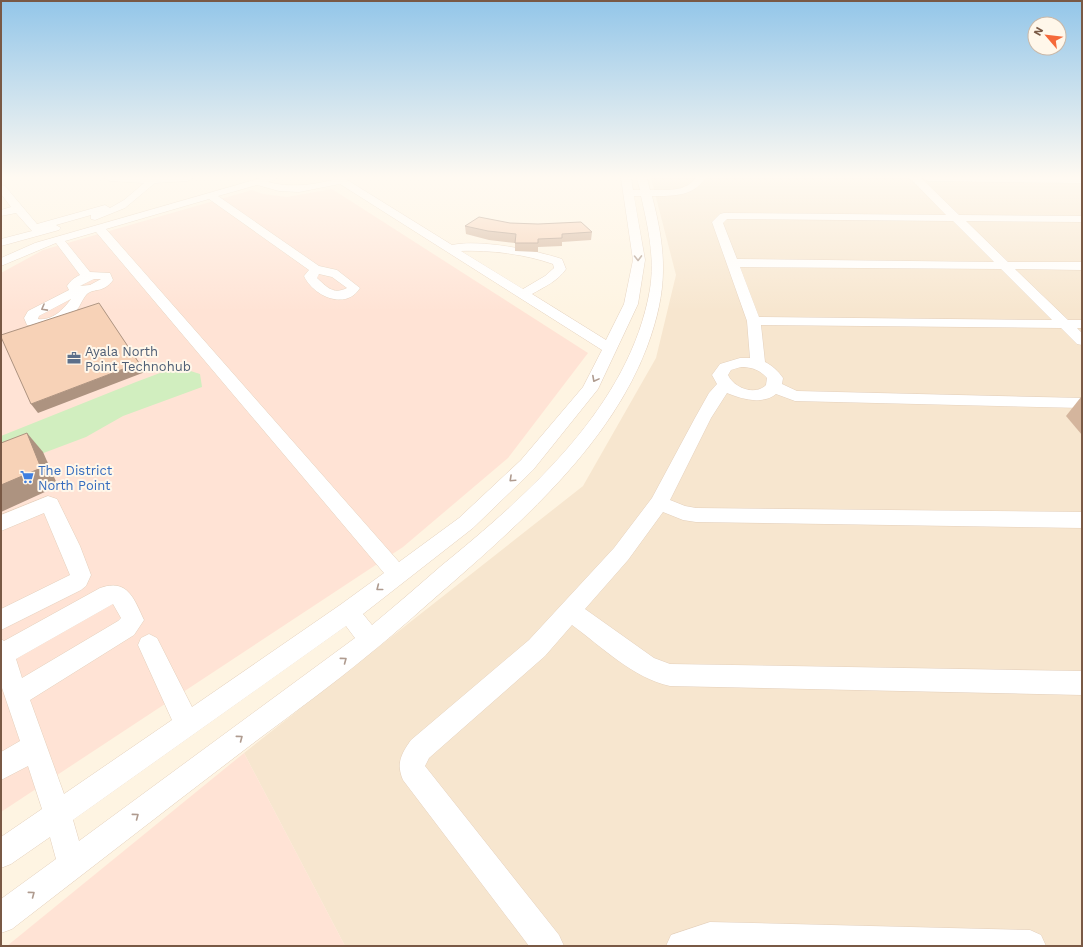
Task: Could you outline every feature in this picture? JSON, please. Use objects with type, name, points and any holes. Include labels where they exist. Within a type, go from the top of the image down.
[{"type":"street","points":[[29,222],[34,228]]},
{"type":"street","points":[[1,237],[62,222]]},
{"type":"street","points":[[1,243],[68,222]]},
{"type":"street","points":[[1,262],[39,245],[119,222]]},
{"type":"street","points":[[248,222],[316,270]]},
{"type":"street","points":[[408,222],[610,349]]},
{"type":"street","points":[[1,854],[58,816],[348,612],[466,523],[527,465],[590,388],[631,304],[639,260],[637,222]]},
{"type":"street","points":[[1,918],[370,640],[489,539],[552,478],[585,438],[614,398],[637,354],[652,308],[656,289],[659,261],[653,222]]},
{"type":"street","points":[[717,222],[731,263],[754,321],[758,364]]},
{"type":"street","points":[[959,222],[1082,342]]},
{"type":"street","points":[[99,228],[397,574]]},
{"type":"street","points":[[58,239],[87,276]]},
{"type":"street","points":[[451,249],[464,246],[478,247],[542,257],[558,262],[560,269],[549,279],[523,294]]},
{"type":"street","points":[[731,263],[1082,266]]},
{"type":"street","points":[[102,275],[106,276],[107,280],[98,287],[81,290],[74,288],[74,283],[87,276],[102,275]]},
{"type":"street","points":[[635,286],[656,289]]},
{"type":"street","points":[[754,321],[1082,324]]},
{"type":"street","points":[[740,362],[758,364],[770,371],[775,378],[774,387],[768,392],[757,395],[738,392],[725,385],[721,380],[720,375],[725,367],[740,362]]},
{"type":"street","points":[[548,946],[412,772],[412,760],[420,749],[537,648],[621,554],[659,503],[703,418],[715,397],[725,385]]},
{"type":"street","points":[[774,387],[795,396],[1082,403]]},
{"type":"street","points":[[1,523],[48,503],[50,504],[67,539],[81,575],[79,580],[74,584],[1,620]]},
{"type":"street","points":[[659,503],[683,513],[696,515],[1082,520]]},
{"type":"street","points":[[16,695],[126,628],[133,620],[122,598],[115,594],[108,595],[2,652],[16,695],[58,816],[72,865]]},
{"type":"street","points":[[570,611],[646,666],[657,672],[670,675],[1082,683]]},
{"type":"street","points":[[348,612],[370,640]]},
{"type":"street","points":[[149,645],[187,724]]},
{"type":"street","points":[[1,767],[34,746]]},
{"type":"street","points":[[682,946],[710,938],[1030,946]]},
{"type":"shaded area","points":[[140,222],[384,222],[588,353],[508,458],[403,547],[1,812],[1,273],[43,250]]},
{"type":"shaded area","points":[[662,222],[1082,222],[1082,946],[345,946],[244,753],[583,486],[656,358],[676,275]]},
{"type":"shaded area","points":[[244,753],[345,946],[7,946]]},
{"type":"green space","points":[[181,368],[200,374],[202,387],[123,416],[86,437],[1,469],[1,436],[136,382],[168,370]]},
{"type":"building","points":[[471,222],[538,224],[581,222],[592,232],[562,234],[562,238],[538,239],[538,243],[515,243],[516,234],[488,231],[465,226]]},
{"type":"building","name":"Ayala North Point Technohub","points":[[99,303],[139,363],[31,404],[1,335]]},
{"type":"building","points":[[27,433],[41,468],[1,485],[1,443]]},
{"type":"place","name":"Ayala North Point Technohub","points":[[74,358]]},
{"type":"place","name":"The District North Point","points":[[27,477]]}]
